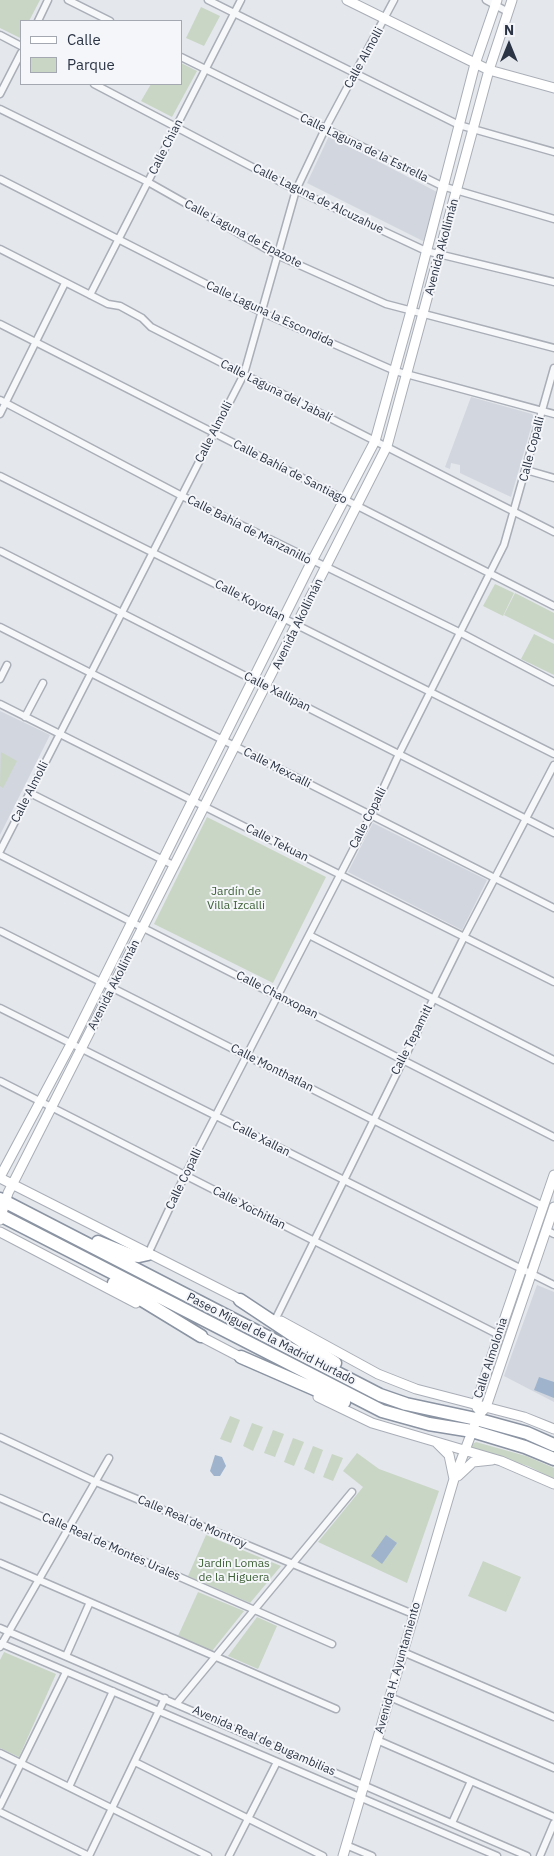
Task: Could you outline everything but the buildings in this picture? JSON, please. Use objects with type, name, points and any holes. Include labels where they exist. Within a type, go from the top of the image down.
[{"type":"highway","name":"Paseo Miguel de la Madrid Hurtado","points":[[2,1200],[380,1395],[406,1404],[477,1417],[528,1433],[554,1445]]},
{"type":"highway","name":"Paseo Miguel de la Madrid Hurtado","points":[[0,1217],[382,1411],[429,1424],[472,1431],[525,1447],[554,1459]]},
{"type":"highway","points":[[45,1223],[60,1225],[130,1254],[139,1256],[148,1254]]},
{"type":"highway","points":[[40,1236],[62,1253],[201,1336]]},
{"type":"highway","points":[[240,1300],[380,1395]]},
{"type":"highway","points":[[241,1358],[291,1377],[360,1410],[382,1411]]},
{"type":"street","points":[[38,20],[48,0]]},
{"type":"street","points":[[68,0],[108,20]]},
{"type":"street","points":[[208,0],[459,125],[554,152]]},
{"type":"street","name":"Calle Chian","points":[[90,295],[241,0]]},
{"type":"street","points":[[347,0],[489,70],[554,88]]},
{"type":"street","name":"Calle Almolli","points":[[0,851],[244,374],[296,190],[325,129],[394,0]]},
{"type":"street","points":[[486,0],[496,2],[508,12]]},
{"type":"street","name":"Avenida Akollimán","points":[[0,1217],[2,1200],[12,1185],[144,928],[387,446],[408,375],[489,70],[512,0]]},
{"type":"street","name":"Avenida Akollimán","points":[[0,1177],[71,1044],[312,561],[374,441],[412,312],[442,186],[475,64],[496,2]]},
{"type":"street","points":[[0,35],[20,45]]},
{"type":"street","points":[[0,94],[20,55]]},
{"type":"street","name":"Calle Laguna de la Estrella","points":[[182,57],[442,186],[554,219]]},
{"type":"street","name":"Calle Laguna de Alcuzahue","points":[[96,85],[296,190],[426,251],[554,282]]},
{"type":"street","name":"Calle Laguna de Epazote","points":[[0,109],[148,182],[277,255],[386,304],[554,348]]},
{"type":"street","name":"Calle Laguna la Escondida","points":[[0,179],[261,312],[395,371],[554,414]]},
{"type":"street","name":"Calle Laguna del Jabalí","points":[[0,249],[108,304],[120,306],[142,318],[151,327],[554,532]]},
{"type":"street","points":[[0,414],[3,402],[66,283]]},
{"type":"street","name":"Calle Bahía de Santiago","points":[[0,324],[345,500],[491,572],[554,606]]},
{"type":"street","name":"Calle Copalli","points":[[148,1254],[185,1176],[371,815],[399,754],[504,545],[515,512],[554,368]]},
{"type":"street","name":"Calle Bahía de Manzanillo","points":[[3,402],[182,496],[325,568],[461,633],[554,682]]},
{"type":"street","points":[[526,470],[554,478]]},
{"type":"street","name":"Calle Koyotlan","points":[[0,476],[554,754]]},
{"type":"street","name":"Calle Xallipan","points":[[0,551],[554,833]]},
{"type":"street","name":"Calle Mexcalli","points":[[0,627],[554,908]]},
{"type":"street","points":[[0,679],[7,666]]},
{"type":"street","points":[[26,717],[43,683]]},
{"type":"street","name":"Calle Tekuan","points":[[0,704],[554,982]]},
{"type":"street","name":"Calle Tepamitl","points":[[276,1318],[402,1059],[554,765]]},
{"type":"street","points":[[30,793],[175,866]]},
{"type":"street","name":"Calle Chanxopan","points":[[0,855],[554,1136]]},
{"type":"street","name":"Calle Monthatlan","points":[[0,931],[543,1206]]},
{"type":"street","points":[[309,935],[554,1060]]},
{"type":"street","name":"Calle Xallan","points":[[0,1008],[531,1275]]},
{"type":"street","name":"Calle Xochitlan","points":[[0,1081],[499,1335]]},
{"type":"street","name":"Calle Almolonia","points":[[477,1417],[476,1404],[554,1174]]},
{"type":"street","points":[[0,1177],[12,1185],[276,1318],[378,1374],[416,1389],[524,1417],[554,1429]]},
{"type":"street","name":"Calle Almolonia","points":[[477,1417],[486,1407],[531,1275],[550,1232],[554,1207]]},
{"type":"street","points":[[0,1232],[241,1358],[372,1423],[501,1461],[554,1484]]},
{"type":"street","points":[[531,1275],[554,1285]]},
{"type":"street","name":"Avenida H. Ayuntamiento","points":[[343,1856],[413,1614],[454,1480],[477,1417]]},
{"type":"street","name":"Calle Real de Montroy","points":[[0,1437],[96,1482],[413,1614]]},
{"type":"street","points":[[434,1441],[449,1455],[454,1480]]},
{"type":"street","points":[[0,1645],[109,1458]]},
{"type":"street","points":[[454,1480],[473,1462],[482,1460],[501,1461]]},
{"type":"street","points":[[177,1703],[352,1492]]},
{"type":"street","name":"Calle Real de Montes Urales","points":[[0,1498],[332,1644]]},
{"type":"street","points":[[0,1562],[336,1709]]},
{"type":"street","points":[[66,1656],[90,1602]]},
{"type":"street","name":"Avenida Real de Bugambilias","points":[[0,1628],[527,1856]]},
{"type":"street","name":"Avenida Real de Bugambilias","points":[[0,1645],[113,1691],[497,1856]]},
{"type":"street","points":[[403,1652],[554,1717]]},
{"type":"street","points":[[0,1806],[66,1672]]},
{"type":"street","points":[[69,1787],[113,1691]]},
{"type":"street","points":[[390,1697],[554,1768]]},
{"type":"street","points":[[0,1812],[89,1856],[165,1698]]},
{"type":"street","points":[[377,1740],[554,1817]]},
{"type":"street","points":[[0,1753],[208,1856]]},
{"type":"street","points":[[135,1762],[323,1856]]},
{"type":"street","points":[[229,1856],[277,1762]]},
{"type":"street","points":[[452,1823],[471,1781]]},
{"type":"street","points":[[540,1856],[554,1823]]},
{"type":"street","points":[[346,1845],[372,1856]]},
{"type":"shaded area","points":[[329,136],[437,192],[425,242],[307,183]]},
{"type":"shaded area","points":[[471,397],[532,414],[534,417],[511,497],[460,473],[460,465],[451,463],[450,469],[445,467]]},
{"type":"shaded area","points":[[0,711],[50,735],[0,835]]},
{"type":"shaded area","points":[[373,823],[487,880],[462,930],[348,872]]},
{"type":"shaded area","points":[[537,1285],[554,1292],[554,1402],[504,1376]]},
{"type":"green space","points":[[0,0],[40,0],[30,20],[20,20],[20,38],[0,28]]},
{"type":"green space","points":[[201,7],[220,16],[204,46],[186,38]]},
{"type":"green space","points":[[182,64],[197,71],[172,117],[141,101],[150,85],[182,85]]},
{"type":"green space","points":[[495,584],[514,593],[503,616],[483,606]]},
{"type":"green space","points":[[515,593],[554,613],[554,640],[504,615]]},
{"type":"green space","points":[[534,634],[554,644],[554,675],[521,659]]},
{"type":"green space","points":[[1,752],[17,761],[3,788],[0,786]]},
{"type":"green space","name":"Jardín de Villa Izcalli","points":[[207,817],[326,877],[273,983],[154,924]]},
{"type":"green space","points":[[230,1416],[240,1420],[231,1443],[220,1439]]},
{"type":"green space","points":[[252,1423],[263,1427],[253,1451],[243,1446]]},
{"type":"green space","points":[[273,1430],[284,1434],[275,1457],[264,1453]]},
{"type":"green space","points":[[293,1438],[304,1442],[294,1466],[284,1462]]},
{"type":"green space","points":[[476,1442],[526,1456],[554,1468],[554,1479],[528,1466],[474,1450],[471,1445]]},
{"type":"green space","points":[[313,1446],[323,1450],[314,1474],[304,1469]]},
{"type":"green space","points":[[357,1453],[379,1469],[439,1491],[407,1583],[318,1542],[363,1487],[343,1471]]},
{"type":"green space","points":[[332,1454],[343,1458],[333,1481],[323,1477]]},
{"type":"green space","name":"Jardín Lomas de la Higuera","points":[[206,1535],[281,1566],[250,1603],[188,1576]]},
{"type":"green space","points":[[483,1561],[521,1577],[506,1612],[468,1596]]},
{"type":"green space","points":[[198,1592],[244,1611],[212,1651],[178,1636]]},
{"type":"green space","points":[[257,1617],[277,1626],[258,1669],[228,1656]]},
{"type":"green space","points":[[4,1652],[56,1674],[19,1757],[0,1748],[0,1660]]},
{"type":"water","points":[[539,1377],[554,1382],[554,1398],[534,1390]]},
{"type":"water","points":[[215,1455],[222,1457],[226,1466],[220,1476],[214,1476],[210,1471]]},
{"type":"water","points":[[386,1535],[397,1543],[382,1564],[371,1556]]}]
